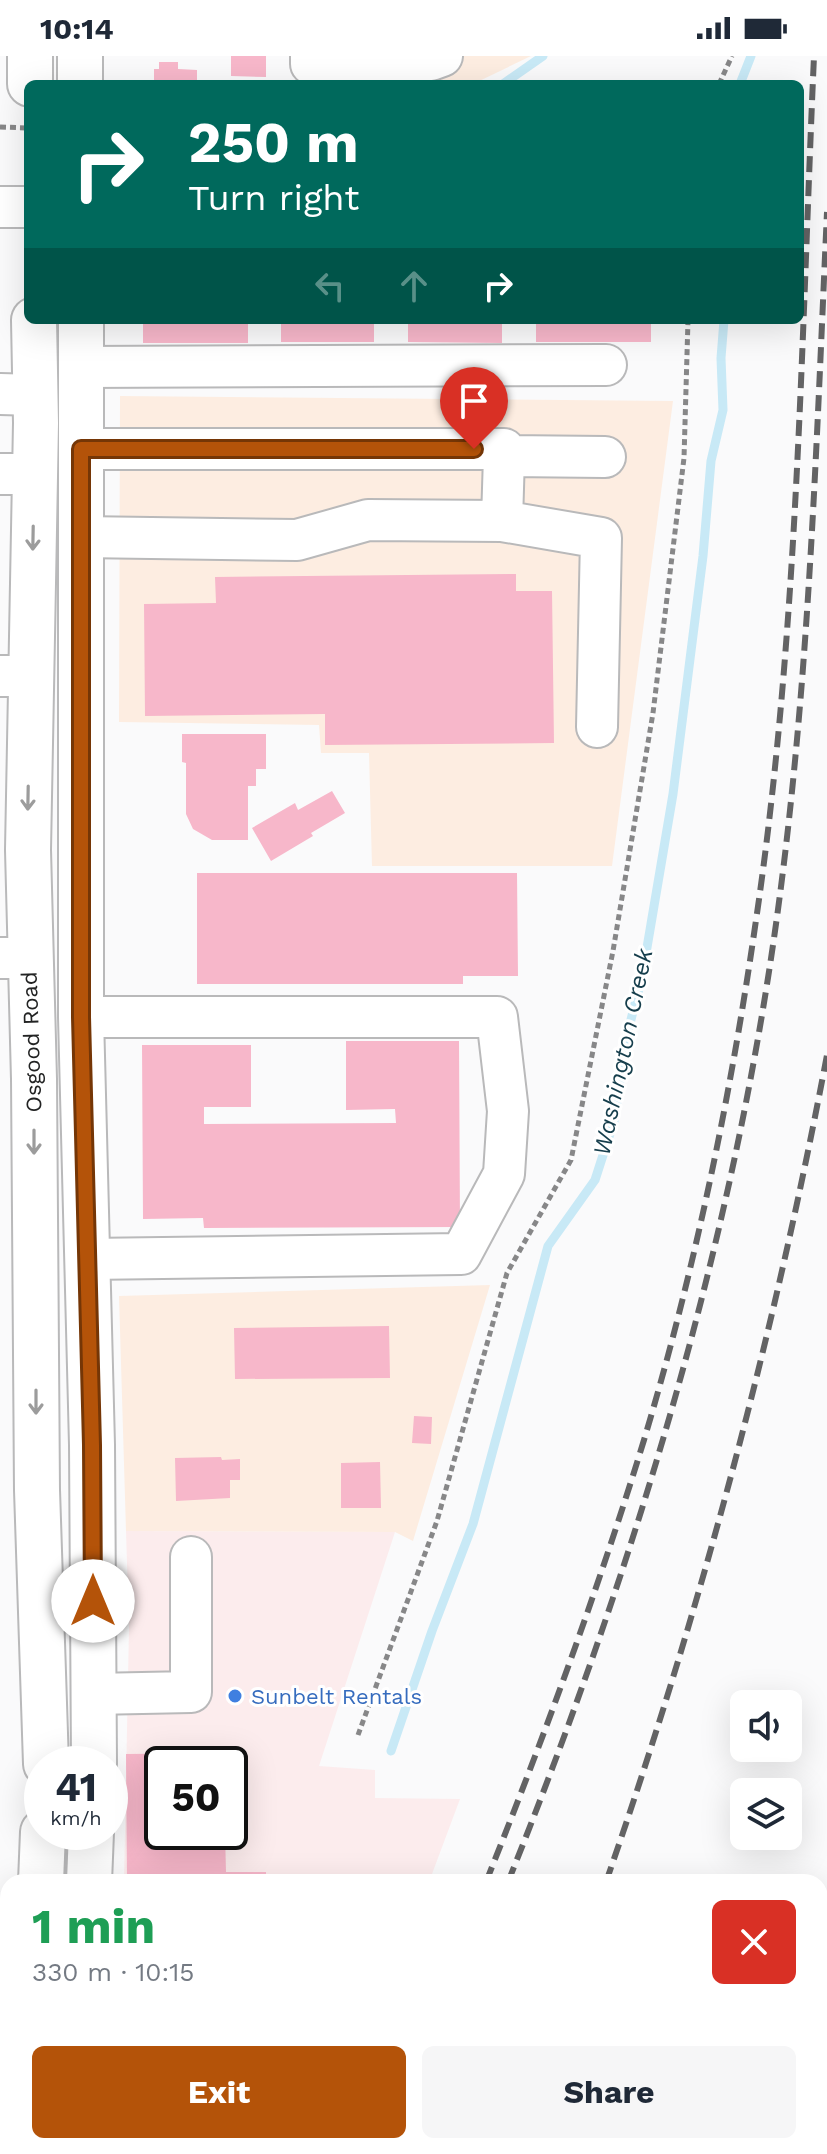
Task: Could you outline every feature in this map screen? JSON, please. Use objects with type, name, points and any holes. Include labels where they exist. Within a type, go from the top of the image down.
[{"type":"main road","points":[[30,56],[30,80]]},
{"type":"main road","points":[[80,56],[80,80]]},
{"type":"main road","name":"Osgood Road","points":[[33,324],[18,394],[14,958],[34,1079],[37,1490],[45,1746]]},
{"type":"main road","points":[[81,324],[81,1017],[88,1259],[94,1746]]},
{"type":"main road","points":[[18,394],[81,430]]},
{"type":"main road","points":[[41,1874],[42,1850]]},
{"type":"main road","points":[[89,1874],[90,1850]]},
{"type":"lane","points":[[311,56],[311,64],[431,60],[442,56]]},
{"type":"lane","points":[[0,207],[24,207]]},
{"type":"lane","points":[[81,367],[606,365]]},
{"type":"lane","points":[[81,430],[504,449],[502,521]]},
{"type":"lane","points":[[504,456],[605,457]]},
{"type":"lane","points":[[81,537],[297,540],[368,520],[502,521],[601,538],[597,727]]},
{"type":"lane","points":[[81,1017],[497,1017],[508,1111],[504,1174],[461,1254],[88,1259]]},
{"type":"lane","points":[[93,1694],[191,1692],[191,1557]]},
{"type":"path","points":[[721,80],[732,56]]},
{"type":"path","points":[[0,127],[24,128]]},
{"type":"path","points":[[358,1735],[437,1521],[507,1273],[571,1160],[613,951],[653,713],[684,458],[688,324]]},
{"type":"shaded area","points":[[297,56],[531,56],[481,80],[297,80]]},
{"type":"shaded area","points":[[120,396],[673,401],[612,866],[372,866],[369,753],[321,753],[319,725],[119,722]]},
{"type":"shaded area","points":[[490,1285],[413,1541],[395,1532],[126,1531],[119,1296]]},
{"type":"shaded area","name":"Sunbelt Rentals","points":[[126,1531],[395,1532],[319,1766],[375,1770],[375,1798],[460,1799],[432,1874],[124,1874],[125,1850],[128,1850]]},
{"type":"building","points":[[231,56],[266,56],[266,77],[231,76]]},
{"type":"building","points":[[159,62],[178,62],[178,69],[197,70],[197,80],[154,80],[154,69],[159,69]]},
{"type":"building","points":[[143,324],[248,324],[248,343],[143,343]]},
{"type":"building","points":[[281,324],[374,324],[374,342],[281,342]]},
{"type":"building","points":[[408,324],[502,324],[502,343],[408,342]]},
{"type":"building","points":[[536,324],[651,324],[651,342],[536,342]]},
{"type":"building","points":[[516,574],[516,591],[552,591],[554,743],[325,745],[325,714],[145,716],[144,604],[216,603],[215,577]]},
{"type":"building","points":[[182,734],[266,734],[266,769],[256,769],[256,786],[248,786],[248,840],[212,840],[193,829],[186,814],[186,763],[182,762]]},
{"type":"building","points":[[332,791],[345,813],[271,861],[252,828],[295,803],[298,810]]},
{"type":"building","points":[[197,873],[517,873],[518,976],[463,976],[463,984],[197,984]]},
{"type":"building","points":[[346,1041],[459,1041],[460,1227],[204,1228],[203,1218],[143,1219],[142,1045],[251,1045],[251,1107],[204,1107],[204,1124],[396,1123],[395,1109],[346,1110]]},
{"type":"building","points":[[389,1326],[390,1378],[235,1379],[234,1328]]},
{"type":"building","points":[[414,1416],[432,1417],[431,1444],[412,1443]]},
{"type":"building","points":[[221,1457],[222,1460],[240,1459],[240,1480],[230,1480],[230,1498],[176,1501],[175,1458]]},
{"type":"building","points":[[380,1462],[381,1508],[341,1508],[341,1463]]},
{"type":"building","points":[[128,1754],[144,1754],[144,1850],[225,1850],[226,1872],[266,1872],[266,1874],[127,1874]]},
{"type":"waterway","points":[[509,80],[543,56]]},
{"type":"waterway","name":"Washington Creek","points":[[742,80],[751,56]]},
{"type":"waterway","name":"Washington Creek","points":[[391,1751],[473,1524],[548,1246],[595,1180],[614,1121],[627,1035],[642,977],[673,794],[703,556],[711,461],[723,410],[721,358],[724,324]]},
{"type":"railway","points":[[804,308],[814,56]]},
{"type":"railway","points":[[511,1874],[596,1648],[671,1411],[704,1291],[756,1047],[787,835],[804,658],[827,212]]},
{"type":"railway","points":[[489,1874],[570,1663],[644,1440],[679,1314],[709,1186],[755,927],[781,710],[803,324]]},
{"type":"railway","points":[[609,1874],[673,1678],[732,1473],[783,1265],[827,1055]]},
{"type":"place","name":"Sunbelt Rentals","points":[[235,1696]]},
{"type":"route","points":[[93,1601],[81,1017],[81,449],[474,449]]}]
